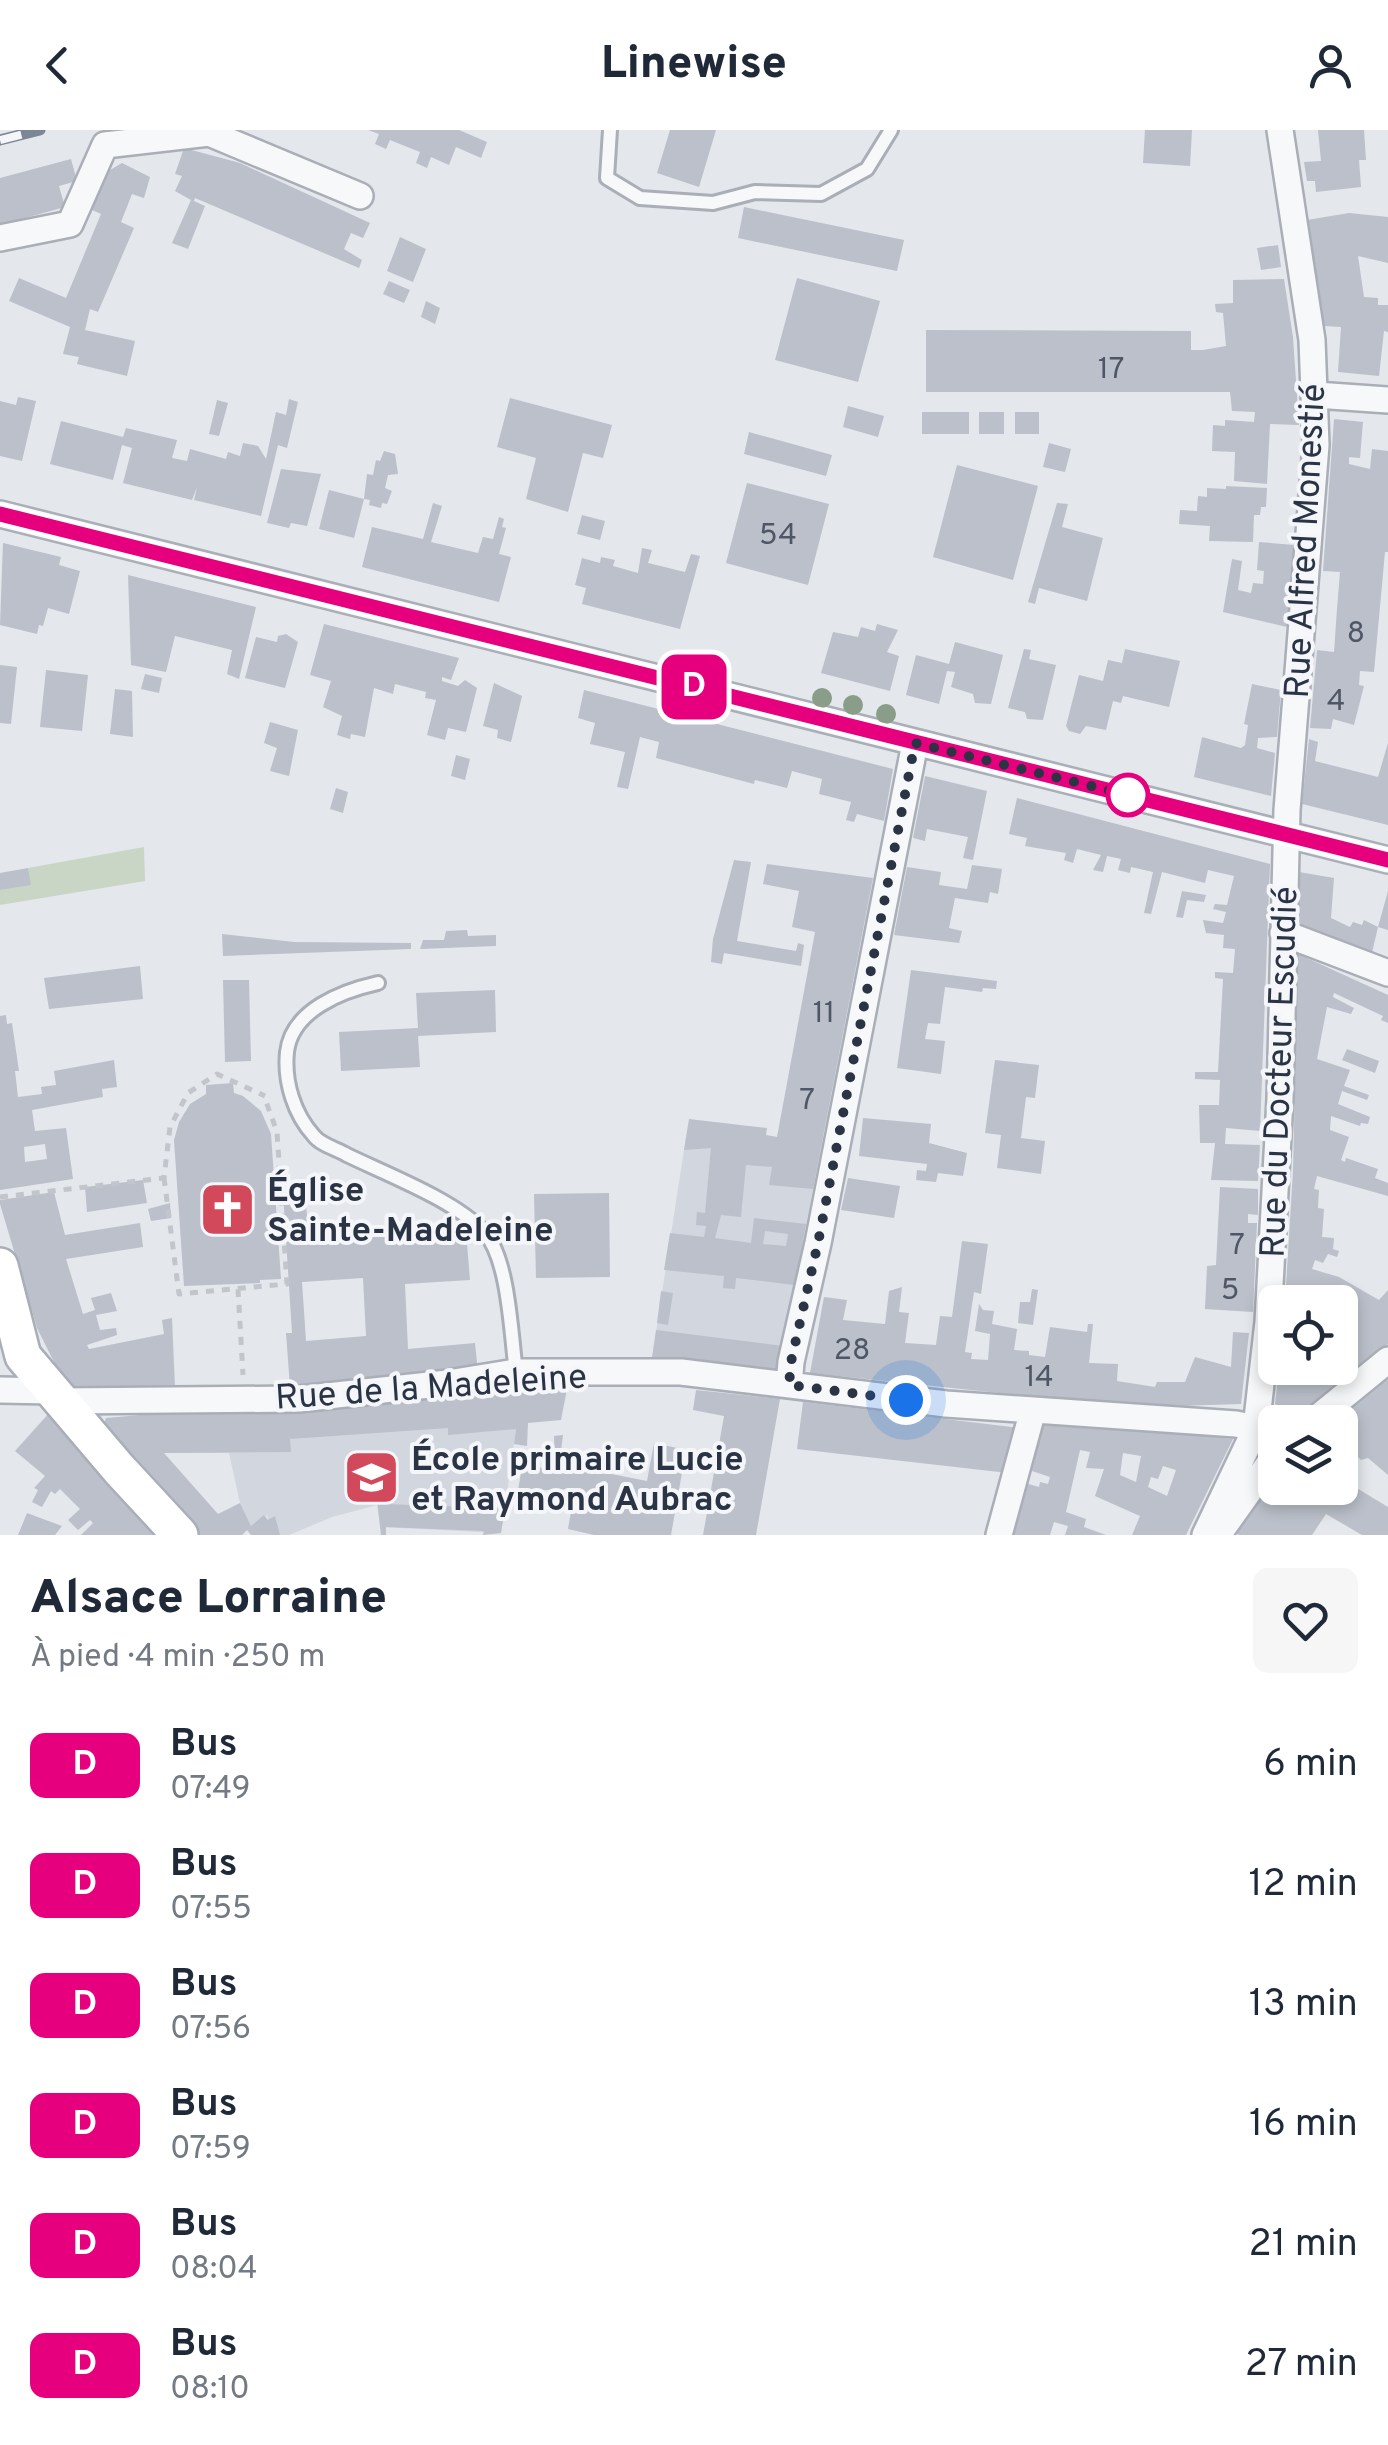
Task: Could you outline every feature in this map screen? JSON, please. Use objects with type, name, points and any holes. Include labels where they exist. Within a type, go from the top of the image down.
[{"type":"street","name":"Rue Alfred Monestié","points":[[1280,130],[1312,340],[1316,394],[1316,445],[1287,835]]},
{"type":"street","points":[[0,238],[70,224],[105,144],[122,142],[210,133],[360,196]]},
{"type":"street","points":[[1316,394],[1388,400]]},
{"type":"street","points":[[0,514],[1388,860]]},
{"type":"street","points":[[789,1385],[915,743]]},
{"type":"street","name":"Rue du Docteur Escudié","points":[[1267,1405],[1287,835]]},
{"type":"street","points":[[1283,933],[1388,973]]},
{"type":"street","points":[[0,1266],[23,1356],[180,1535]]},
{"type":"street","points":[[1333,1405],[1388,1360]]},
{"type":"street","name":"Rue de la Madeleine","points":[[0,1390],[56,1396],[300,1398],[516,1372],[681,1372],[946,1404],[1213,1422],[1258,1432]]},
{"type":"street","points":[[998,1535],[1033,1410]]},
{"type":"street","name":"Rue du Docteur Escudié","points":[[1205,1535],[1258,1447]]},
{"type":"street","points":[[1218,1535],[1258,1479]]},
{"type":"lane","points":[[610,130],[607,178],[640,198],[714,203],[756,192],[821,194],[866,169],[892,130]]},
{"type":"lane","points":[[378,983],[350,989],[320,1004],[289,1038],[286,1060],[291,1098],[316,1139],[466,1215],[488,1236],[500,1262],[516,1372]]},
{"type":"path","points":[[264,1096],[276,1132],[287,1284],[179,1294],[164,1178],[170,1127],[188,1093],[218,1074],[264,1096],[303,1118]]},
{"type":"path","points":[[0,1197],[164,1178]]},
{"type":"path","points":[[238,1289],[245,1399]]},
{"type":"shaded area","points":[[686,1137],[820,1153],[778,1370],[652,1358]]},
{"type":"shaded area","name":"École primaire Lucie et Raymond Aubrac","points":[[516,1392],[517,1423],[501,1533],[380,1527],[377,1505],[332,1517],[289,1535],[272,1535],[267,1515],[251,1526],[240,1503],[229,1453],[164,1453],[162,1413],[288,1410]]},
{"type":"green space","points":[[144,847],[145,881],[0,905],[0,890],[30,884],[28,868]]},
{"type":"building","points":[[368,130],[459,130],[487,142],[481,158],[456,147],[449,165],[431,157],[427,168],[416,163],[420,152],[390,140],[386,149],[375,144],[379,134]]},
{"type":"building","points":[[670,130],[716,130],[699,187],[657,173]]},
{"type":"building","points":[[1145,130],[1192,130],[1190,166],[1143,163]]},
{"type":"building","points":[[1318,130],[1364,130],[1366,160],[1359,160],[1361,187],[1316,192],[1315,181],[1307,181],[1304,162],[1321,161]]},
{"type":"building","points":[[184,148],[240,163],[370,223],[363,238],[351,233],[344,249],[362,260],[359,268],[195,198],[205,206],[188,249],[172,243],[191,200],[175,191],[182,176],[175,174]]},
{"type":"building","points":[[71,159],[77,181],[59,186],[65,207],[0,225],[0,178]]},
{"type":"building","points":[[122,163],[150,177],[144,198],[132,194],[121,222],[134,228],[98,312],[90,309],[85,330],[135,341],[127,376],[77,364],[79,357],[63,354],[70,327],[9,301],[19,278],[66,298],[101,214],[90,209],[105,173]]},
{"type":"building","points":[[744,207],[904,240],[897,271],[738,238]]},
{"type":"building","points":[[1349,213],[1388,217],[1388,263],[1358,256],[1364,297],[1378,298],[1378,305],[1388,305],[1388,332],[1384,331],[1379,376],[1338,372],[1341,327],[1324,326],[1307,220]]},
{"type":"building","points":[[400,237],[426,249],[413,282],[387,271]]},
{"type":"building","points":[[1278,245],[1281,267],[1261,270],[1257,248]]},
{"type":"building","points":[[797,278],[880,301],[858,382],[775,360]]},
{"type":"building","points":[[1284,279],[1293,337],[1299,425],[1270,424],[1267,484],[1234,481],[1235,452],[1212,451],[1213,425],[1225,426],[1225,420],[1254,422],[1255,412],[1232,411],[1230,392],[926,392],[926,330],[1191,331],[1191,350],[1203,350],[1226,346],[1223,313],[1216,312],[1215,304],[1233,303],[1233,280]]},
{"type":"building","points":[[389,281],[410,290],[404,303],[383,294]]},
{"type":"building","points":[[426,301],[440,308],[435,324],[421,317]]},
{"type":"building","points":[[18,397],[36,401],[22,461],[0,456],[0,401],[16,405]]},
{"type":"building","points":[[510,398],[612,425],[603,458],[583,453],[568,512],[526,499],[536,458],[497,447]]},
{"type":"building","points":[[289,399],[298,402],[287,448],[278,445],[261,516],[194,500],[197,487],[192,500],[123,483],[132,448],[122,445],[113,480],[50,464],[61,421],[123,437],[126,428],[177,440],[172,458],[187,461],[190,449],[226,459],[228,452],[240,456],[243,443],[258,446],[266,459],[276,412],[286,415]]},
{"type":"building","points":[[217,400],[228,403],[219,436],[209,434]]},
{"type":"building","points":[[848,406],[884,416],[878,437],[843,427]]},
{"type":"building","points":[[922,412],[969,412],[969,434],[922,434]]},
{"type":"building","points":[[979,412],[1004,412],[1004,434],[979,434]]},
{"type":"building","points":[[1015,412],[1039,412],[1039,434],[1015,434]]},
{"type":"building","points":[[1334,419],[1363,422],[1360,458],[1349,457],[1349,464],[1370,469],[1372,449],[1388,451],[1388,552],[1374,672],[1360,671],[1359,685],[1364,686],[1354,725],[1333,719],[1331,729],[1310,728],[1317,650],[1334,652],[1340,572],[1323,571]]},
{"type":"building","points":[[749,432],[832,455],[826,476],[744,454]]},
{"type":"building","points":[[1049,443],[1071,449],[1065,472],[1043,467]]},
{"type":"building","points":[[384,451],[395,454],[398,474],[388,475],[385,488],[392,491],[381,508],[364,499],[367,474],[373,475],[376,460],[380,461]]},
{"type":"building","points":[[957,465],[1038,486],[1013,580],[933,557]]},
{"type":"building","points":[[281,469],[321,474],[307,526],[291,523],[289,528],[267,523]]},
{"type":"building","points":[[747,483],[829,504],[808,585],[726,563]]},
{"type":"building","points":[[1207,488],[1267,488],[1266,507],[1261,507],[1260,515],[1254,515],[1253,542],[1209,541],[1210,526],[1179,524],[1180,510],[1197,511],[1198,496],[1207,497]]},
{"type":"building","points":[[329,490],[364,499],[354,538],[319,529]]},
{"type":"building","points":[[433,503],[442,506],[431,542],[478,553],[483,537],[493,539],[499,517],[504,519],[502,527],[506,528],[499,554],[511,557],[499,602],[362,567],[372,527],[423,539]]},
{"type":"building","points":[[1057,503],[1068,504],[1062,527],[1103,538],[1087,601],[1039,588],[1035,604],[1028,602]]},
{"type":"building","points":[[582,515],[605,521],[600,540],[577,534]]},
{"type":"building","points":[[1259,542],[1294,545],[1287,627],[1223,612],[1232,559],[1242,561],[1238,590],[1251,593],[1253,583],[1263,584],[1264,571],[1257,570]]},
{"type":"building","points":[[3,543],[61,557],[59,565],[80,571],[69,614],[48,608],[37,634],[0,625]]},
{"type":"building","points":[[642,548],[652,550],[648,563],[685,572],[691,554],[700,556],[680,629],[582,604],[586,588],[575,585],[582,558],[600,563],[601,557],[615,560],[613,566],[638,573]]},
{"type":"building","points":[[128,575],[256,607],[239,679],[227,674],[232,650],[175,636],[166,672],[131,665]]},
{"type":"building","points":[[324,624],[459,658],[451,680],[442,677],[442,681],[458,686],[465,680],[477,688],[466,732],[448,728],[445,740],[427,735],[436,700],[425,698],[426,692],[395,684],[393,694],[374,688],[365,737],[351,734],[350,739],[337,735],[342,716],[323,707],[331,681],[310,675]]},
{"type":"building","points":[[877,624],[898,630],[887,652],[899,656],[890,691],[821,673],[833,632],[858,637],[861,627],[875,631]]},
{"type":"building","points":[[286,634],[298,642],[285,688],[245,678],[256,637],[277,642],[278,636]]},
{"type":"building","points":[[955,642],[1003,655],[991,704],[975,703],[973,694],[951,687],[955,672],[947,671],[939,704],[906,695],[916,655],[949,664]]},
{"type":"building","points":[[1024,649],[1031,650],[1029,659],[1056,665],[1043,720],[1027,719],[1025,712],[1008,708]]},
{"type":"building","points":[[1125,649],[1180,661],[1169,707],[1123,696],[1121,703],[1113,701],[1106,730],[1086,726],[1080,734],[1069,731],[1066,726],[1079,675],[1103,681],[1108,660],[1122,663]]},
{"type":"building","points":[[0,665],[17,667],[11,724],[0,723]]},
{"type":"building","points":[[46,670],[88,675],[82,731],[40,727]]},
{"type":"building","points":[[145,674],[162,678],[159,693],[141,689]]},
{"type":"building","points":[[494,683],[522,696],[511,742],[497,738],[498,730],[483,726]]},
{"type":"building","points":[[1252,684],[1281,690],[1277,737],[1258,738],[1257,748],[1275,753],[1271,796],[1194,777],[1202,737],[1241,748],[1245,745],[1248,725],[1244,724]]},
{"type":"building","points":[[115,689],[132,691],[133,737],[110,734]]},
{"type":"building","points":[[584,690],[893,769],[884,821],[857,814],[854,822],[846,820],[851,802],[819,794],[822,779],[792,771],[787,788],[755,780],[754,784],[656,758],[659,742],[640,737],[628,789],[617,787],[625,752],[590,744],[595,723],[578,718]]},
{"type":"building","points":[[270,722],[298,730],[289,776],[270,771],[277,748],[264,743]]},
{"type":"building","points":[[1309,739],[1318,742],[1315,761],[1378,777],[1388,743],[1388,825],[1302,804]]},
{"type":"building","points":[[456,755],[470,759],[465,780],[451,776]]},
{"type":"building","points":[[925,776],[987,791],[973,860],[963,858],[968,837],[927,829],[925,841],[913,838]]},
{"type":"building","points":[[336,788],[348,792],[343,813],[330,809]]},
{"type":"building","points":[[1017,798],[1270,864],[1260,1131],[1226,1128],[1225,1144],[1260,1145],[1258,1181],[1211,1180],[1215,1143],[1200,1143],[1199,1105],[1219,1105],[1220,1080],[1195,1079],[1195,1072],[1218,1072],[1223,979],[1215,978],[1215,972],[1233,973],[1235,949],[1223,948],[1224,935],[1206,933],[1203,920],[1223,923],[1226,912],[1213,909],[1215,904],[1227,905],[1234,876],[1208,870],[1205,883],[1162,872],[1151,914],[1144,913],[1153,872],[1131,867],[1130,873],[1118,870],[1121,859],[1107,856],[1103,872],[1093,870],[1101,855],[1077,849],[1073,863],[1064,860],[1066,853],[1025,846],[1027,838],[1009,834]]},
{"type":"building","points":[[734,860],[751,862],[737,941],[796,951],[798,943],[804,945],[801,966],[724,953],[722,964],[711,962],[713,939]]},
{"type":"building","points":[[767,864],[873,878],[813,1189],[769,1185],[772,1167],[746,1165],[741,1217],[721,1215],[715,1238],[751,1243],[754,1218],[806,1224],[795,1285],[736,1278],[735,1289],[723,1288],[724,1276],[664,1270],[670,1233],[704,1237],[706,1226],[696,1225],[697,1212],[705,1213],[711,1148],[684,1150],[689,1119],[767,1128],[766,1135],[777,1137],[815,932],[792,927],[799,891],[763,884]],"holes":[[[765,1231],[788,1234],[786,1246],[763,1244]]]},
{"type":"building","points":[[972,865],[1002,869],[998,894],[990,892],[988,903],[955,898],[949,928],[962,931],[959,943],[894,935],[907,867],[941,872],[939,885],[967,889]]},
{"type":"building","points":[[28,868],[31,885],[0,890],[0,873]]},
{"type":"building","points":[[1299,872],[1334,878],[1331,918],[1350,927],[1353,922],[1362,925],[1364,920],[1378,927],[1371,957],[1303,927],[1297,919]]},
{"type":"building","points":[[1182,891],[1206,895],[1204,902],[1187,900],[1183,918],[1176,917]]},
{"type":"building","points":[[1388,891],[1388,930],[1378,927]]},
{"type":"building","points":[[467,930],[468,936],[496,935],[496,946],[420,949],[423,940],[444,940],[446,931]]},
{"type":"building","points":[[222,934],[294,942],[411,943],[411,949],[223,956]]},
{"type":"building","points":[[1298,954],[1388,995],[1388,1023],[1381,1020],[1383,1016],[1334,993],[1333,997],[1354,1008],[1351,1014],[1327,1007],[1317,1059],[1350,1070],[1344,1086],[1369,1095],[1367,1100],[1342,1091],[1338,1104],[1370,1117],[1368,1124],[1360,1126],[1331,1116],[1330,1130],[1349,1137],[1341,1160],[1345,1162],[1346,1158],[1378,1169],[1375,1178],[1388,1183],[1388,1196],[1317,1176],[1314,1189],[1319,1190],[1318,1208],[1324,1209],[1322,1237],[1334,1238],[1333,1249],[1339,1251],[1337,1257],[1328,1254],[1323,1263],[1315,1260],[1312,1269],[1353,1285],[1286,1285]]},
{"type":"building","points":[[140,966],[143,999],[49,1009],[44,978]]},
{"type":"building","points":[[911,970],[997,981],[996,989],[983,988],[982,992],[945,987],[940,1024],[928,1023],[925,1039],[945,1041],[941,1074],[897,1068]]},
{"type":"building","points":[[223,980],[249,980],[251,1061],[225,1062]]},
{"type":"building","points":[[495,990],[496,1032],[418,1036],[420,1067],[341,1071],[339,1032],[418,1028],[416,993]]},
{"type":"building","points":[[6,1015],[7,1024],[12,1023],[19,1071],[15,1071],[18,1097],[42,1094],[41,1087],[56,1085],[54,1071],[114,1060],[117,1087],[102,1089],[103,1097],[32,1110],[35,1131],[66,1128],[73,1179],[0,1190],[0,1016]],"holes":[[[45,1144],[47,1159],[25,1162],[24,1147]]]},
{"type":"building","points":[[1347,1049],[1379,1061],[1375,1073],[1342,1060]]},
{"type":"building","points":[[995,1060],[1039,1065],[1035,1098],[1026,1097],[1021,1138],[1045,1141],[1041,1174],[997,1168],[1001,1135],[985,1133]]},
{"type":"building","name":"Église Sainte-Madeleine","points":[[233,1083],[234,1093],[261,1111],[271,1134],[281,1279],[184,1286],[174,1140],[179,1122],[190,1104],[206,1094],[206,1085]]},
{"type":"building","points":[[863,1118],[931,1124],[929,1143],[967,1153],[963,1176],[938,1173],[936,1182],[916,1180],[917,1170],[926,1171],[927,1164],[859,1156]]},
{"type":"building","points":[[848,1178],[900,1186],[894,1218],[841,1210]]},
{"type":"building","points":[[143,1180],[147,1203],[87,1212],[85,1187]]},
{"type":"building","points":[[1220,1187],[1258,1189],[1258,1215],[1248,1214],[1248,1223],[1257,1223],[1253,1312],[1205,1309],[1207,1266],[1216,1265]]},
{"type":"building","points":[[305,1191],[305,1241],[466,1232],[470,1280],[405,1284],[408,1349],[475,1343],[478,1372],[290,1387],[286,1333],[292,1333],[283,1192]],"holes":[[[363,1278],[366,1336],[306,1341],[302,1282]]]},
{"type":"building","points":[[54,1192],[65,1235],[140,1223],[143,1247],[66,1259],[83,1314],[95,1310],[91,1298],[111,1293],[117,1311],[96,1315],[100,1330],[116,1328],[117,1335],[87,1345],[89,1349],[164,1334],[162,1320],[172,1318],[175,1387],[66,1386],[37,1328],[0,1204],[0,1200]]},
{"type":"building","points":[[609,1193],[610,1277],[536,1278],[534,1194]]},
{"type":"building","points":[[170,1203],[171,1218],[151,1221],[148,1209]]},
{"type":"building","points":[[962,1241],[988,1244],[981,1294],[974,1292],[965,1352],[972,1353],[971,1359],[988,1360],[990,1334],[975,1331],[979,1304],[983,1310],[994,1311],[992,1324],[1017,1329],[1014,1350],[1029,1351],[1029,1355],[1045,1357],[1050,1327],[1087,1332],[1088,1324],[1093,1324],[1089,1363],[1118,1364],[1117,1381],[1155,1387],[1157,1382],[1185,1382],[1195,1357],[1231,1367],[1233,1332],[1249,1333],[1241,1404],[1085,1402],[810,1373],[824,1297],[847,1300],[843,1320],[885,1324],[889,1291],[902,1287],[899,1312],[909,1313],[905,1343],[936,1345],[940,1316],[952,1317]]},
{"type":"building","points":[[1358,1288],[1379,1300],[1388,1290],[1388,1344],[1358,1370]]},
{"type":"building","points":[[1032,1289],[1038,1290],[1033,1325],[1018,1323],[1020,1302],[1030,1302]]},
{"type":"building","points":[[661,1291],[673,1293],[668,1325],[657,1323]]},
{"type":"building","points":[[656,1330],[783,1346],[778,1370],[652,1358]]},
{"type":"building","points":[[1388,1377],[1388,1475],[1368,1458],[1358,1457],[1358,1405],[1354,1405]]},
{"type":"building","points":[[1277,1385],[1340,1385],[1317,1405],[1275,1404]]},
{"type":"building","points":[[567,1389],[561,1420],[528,1423],[527,1446],[514,1444],[516,1429],[448,1435],[448,1428],[290,1439],[291,1452],[164,1453],[218,1514],[240,1503],[251,1526],[264,1515],[268,1520],[275,1516],[280,1535],[251,1535],[247,1530],[242,1535],[199,1535],[104,1424],[106,1418],[162,1413],[288,1410]]},
{"type":"building","points":[[696,1390],[780,1399],[756,1535],[703,1535],[724,1416],[693,1410]]},
{"type":"building","points":[[803,1402],[1021,1428],[1008,1473],[797,1449]]},
{"type":"building","points":[[50,1412],[161,1535],[81,1535],[93,1523],[90,1520],[78,1530],[68,1520],[80,1509],[60,1489],[55,1494],[51,1491],[42,1507],[32,1502],[38,1490],[34,1488],[45,1476],[15,1451]]},
{"type":"building","points":[[1040,1420],[1233,1439],[1186,1535],[1132,1535],[1140,1516],[1095,1496],[1104,1469],[1086,1468],[1090,1452],[1080,1450],[1066,1512],[1086,1519],[1084,1527],[1106,1535],[1065,1535],[1068,1526],[1054,1522],[1050,1535],[1010,1535],[1025,1483],[1039,1487],[1040,1482],[1048,1484],[1050,1477],[1029,1470]],"holes":[[[1123,1453],[1141,1456],[1136,1482],[1120,1475]],[[1163,1466],[1176,1470],[1167,1496],[1148,1487],[1151,1477],[1158,1479]]]},
{"type":"building","points":[[563,1435],[561,1451],[578,1453],[576,1467],[647,1481],[654,1443],[686,1450],[671,1535],[594,1535],[568,1529],[575,1489],[518,1491],[522,1466],[545,1468],[546,1462],[555,1463],[554,1436]]},
{"type":"building","points":[[377,1462],[382,1462],[383,1504],[505,1508],[501,1533],[386,1527],[386,1535],[381,1535],[374,1498]]},
{"type":"building","points":[[1358,1489],[1388,1507],[1388,1535],[1362,1535],[1326,1514],[1312,1535],[1234,1532],[1258,1503],[1358,1505]]},
{"type":"building","points":[[27,1513],[62,1526],[55,1535],[18,1535]]},
{"type":"railway","points":[[0,140],[40,130]]},
{"type":"bus line","name":"D","points":[[0,514],[1388,860]]},
{"type":"place","name":"Église Sainte-Madeleine","points":[[228,1209]]},
{"type":"place","name":"École primaire Lucie et Raymond Aubrac","points":[[372,1478]]},
{"type":"route","points":[[906,1400],[789,1385],[915,743],[1136,797],[1128,795]]}]
